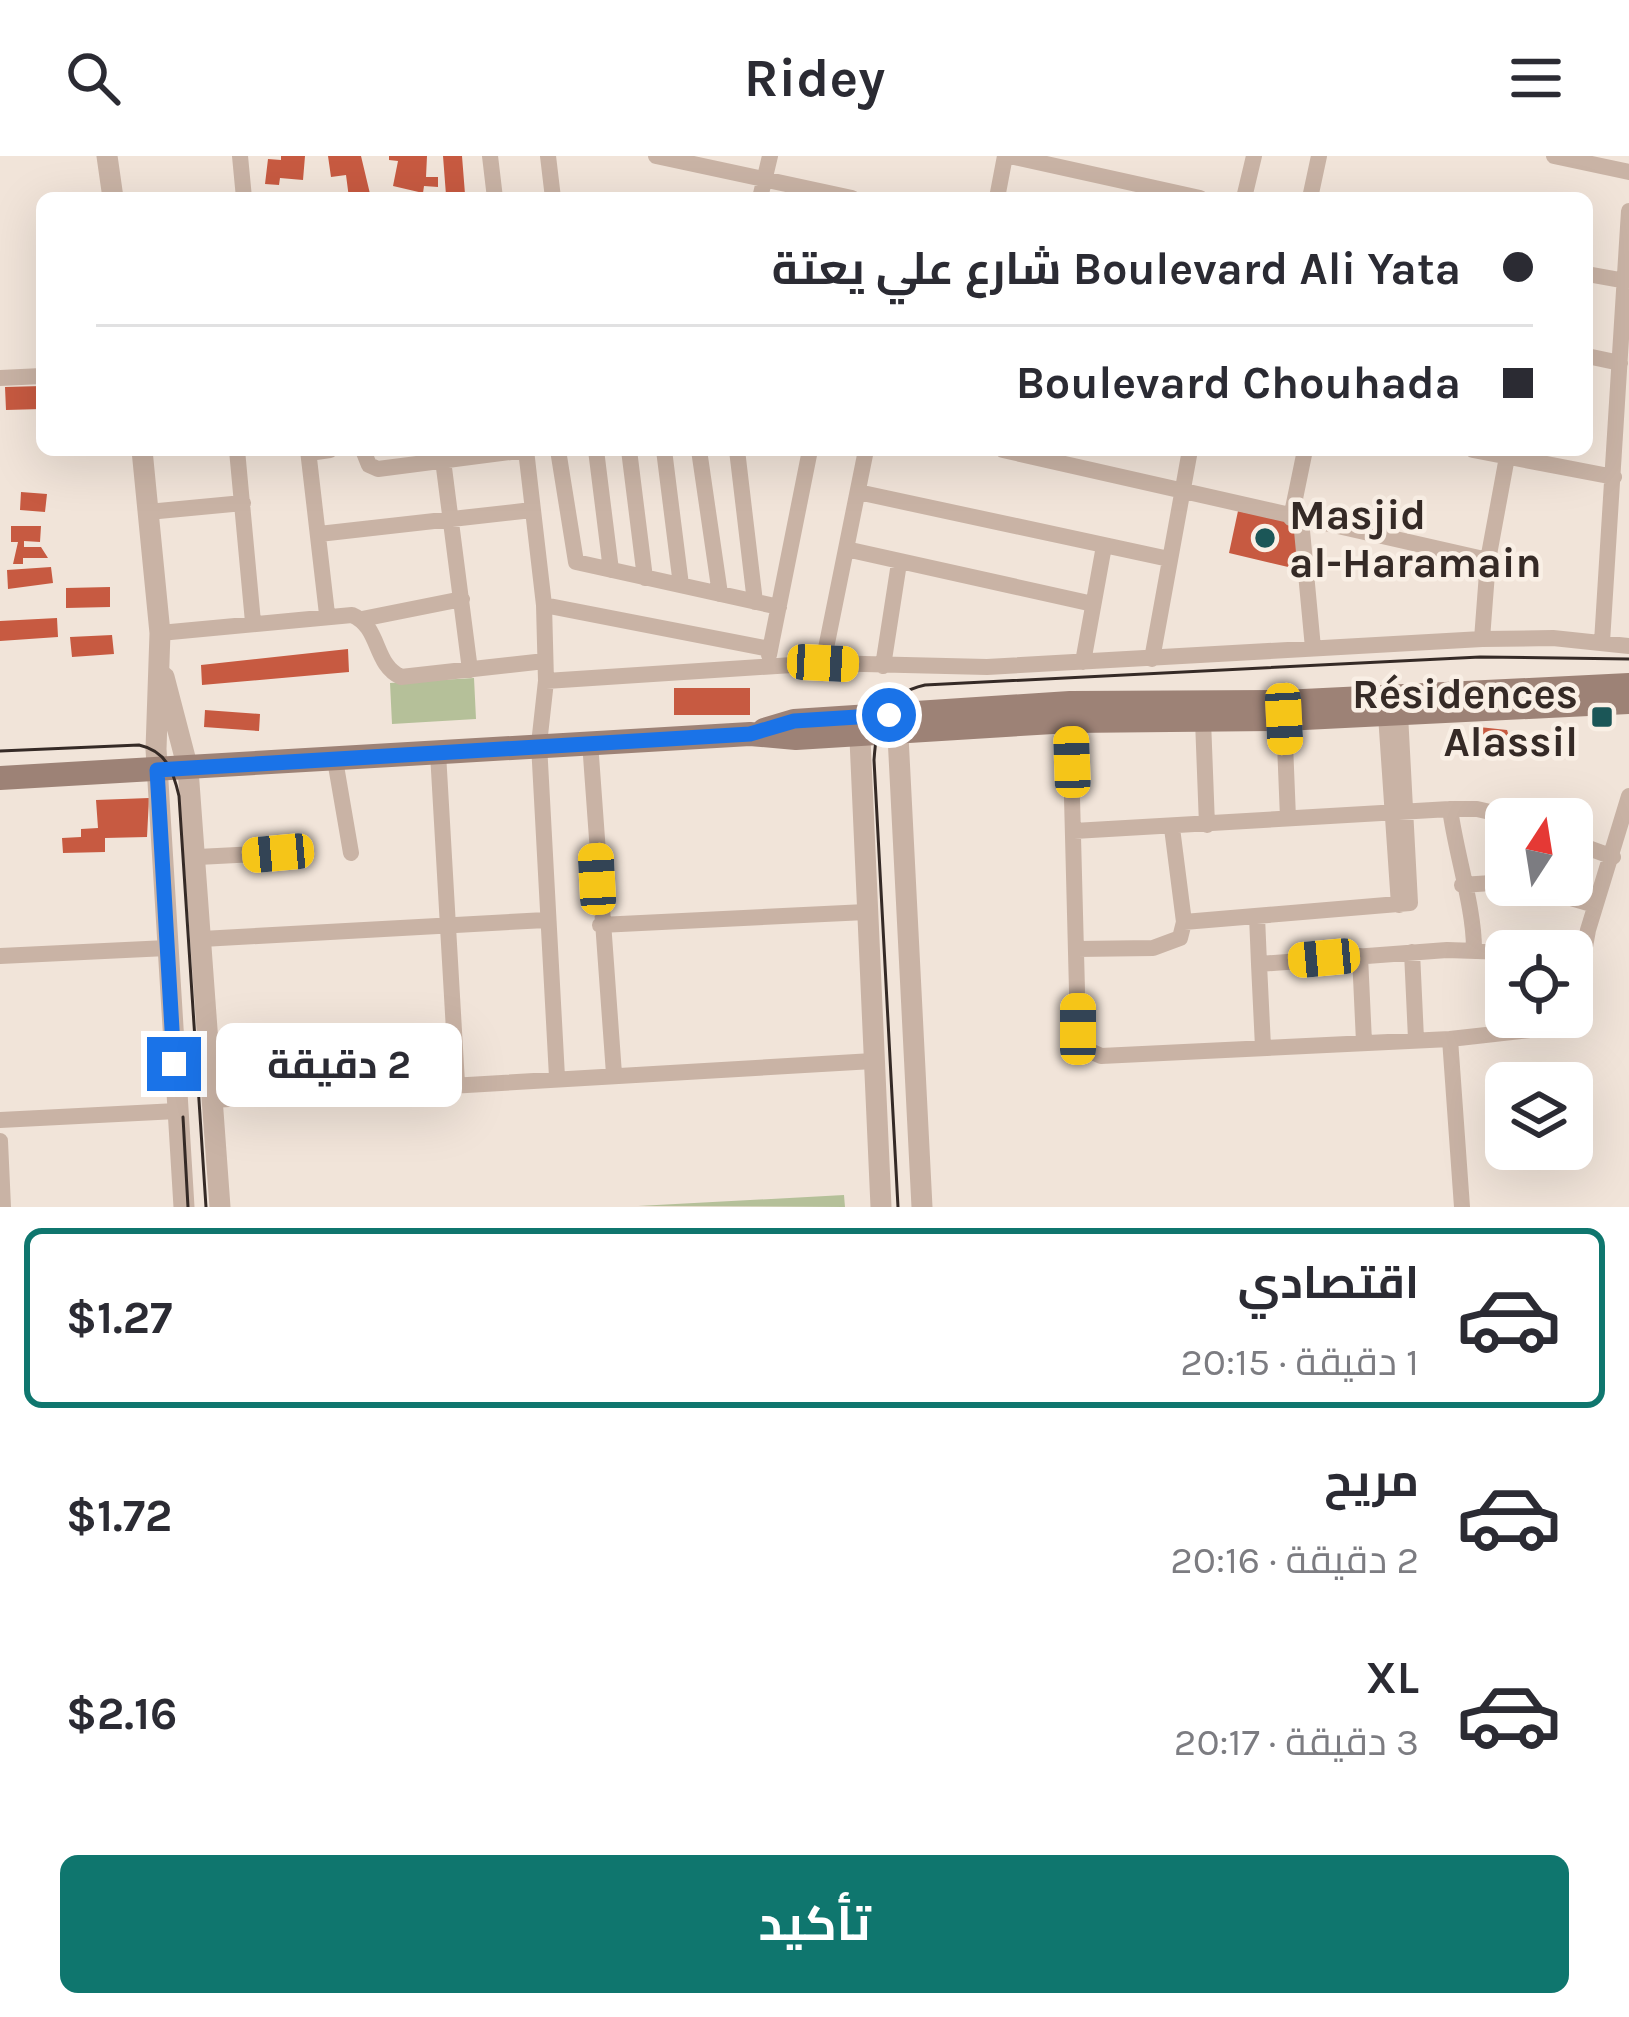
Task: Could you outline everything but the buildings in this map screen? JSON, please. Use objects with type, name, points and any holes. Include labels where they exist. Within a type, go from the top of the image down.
[{"type":"main road","points":[[897,723],[1070,703],[1283,702],[1629,685]]},
{"type":"main road","points":[[0,778],[539,744],[750,734],[796,738],[859,725],[897,723],[1284,719],[1629,702]]},
{"type":"street","points":[[107,156],[112,192]]},
{"type":"street","points":[[239,156],[243,192]]},
{"type":"street","points":[[490,156],[494,192]]},
{"type":"street","points":[[548,156],[552,192]]},
{"type":"street","points":[[656,156],[762,189],[792,192]]},
{"type":"street","points":[[762,189],[770,156]]},
{"type":"street","points":[[998,192],[1007,156],[1172,192]]},
{"type":"street","points":[[1245,192],[1254,156]]},
{"type":"street","points":[[1311,192],[1319,156]]},
{"type":"street","points":[[1554,156],[1629,172]]},
{"type":"street","points":[[1602,642],[1623,410],[1620,363],[1629,211]]},
{"type":"street","points":[[1593,275],[1626,281]]},
{"type":"street","points":[[1593,357],[1620,363]]},
{"type":"street","points":[[0,378],[36,376]]},
{"type":"street","points":[[143,456],[160,633],[157,770],[184,1207]]},
{"type":"street","points":[[238,456],[253,622]]},
{"type":"street","points":[[310,456],[327,614]]},
{"type":"street","points":[[366,456],[368,465],[378,469],[476,456]]},
{"type":"street","points":[[527,456],[544,605],[546,681],[539,744],[557,1078]]},
{"type":"street","points":[[559,456],[571,555],[579,563],[779,607]]},
{"type":"street","points":[[597,456],[611,570]]},
{"type":"street","points":[[630,456],[645,578]]},
{"type":"street","points":[[665,456],[681,585]]},
{"type":"street","points":[[700,456],[720,594]]},
{"type":"street","points":[[738,456],[755,602]]},
{"type":"street","points":[[769,658],[810,456]]},
{"type":"street","points":[[823,663],[865,456]]},
{"type":"street","points":[[1028,456],[1488,560]]},
{"type":"street","points":[[1151,658],[1189,456]]},
{"type":"street","points":[[1304,456],[1296,519],[1313,649]]},
{"type":"street","points":[[1502,456],[1614,477]]},
{"type":"street","points":[[1482,639],[1488,560],[1507,457]]},
{"type":"street","points":[[443,460],[470,670]]},
{"type":"street","points":[[858,492],[1169,559]]},
{"type":"street","points":[[148,512],[243,503]]},
{"type":"street","points":[[319,534],[532,510]]},
{"type":"street","points":[[1083,662],[1104,546]]},
{"type":"street","points":[[846,549],[1093,604]]},
{"type":"street","points":[[883,666],[899,562]]},
{"type":"street","points":[[160,633],[327,614],[362,619],[462,599]]},
{"type":"street","points":[[544,605],[769,658],[883,666],[1083,662],[1482,639],[1629,646]]},
{"type":"street","points":[[362,619],[384,666],[401,677],[545,661]]},
{"type":"street","points":[[546,681],[769,658]]},
{"type":"street","points":[[160,665],[188,769],[220,1207]]},
{"type":"street","points":[[1184,922],[1399,905],[1393,714]]},
{"type":"street","points":[[1284,719],[1288,818]]},
{"type":"street","points":[[1203,720],[1207,825]]},
{"type":"street","points":[[1070,721],[1078,1029],[1088,1050],[1100,1055],[1485,1034]]},
{"type":"street","points":[[897,723],[922,1207]]},
{"type":"street","points":[[859,725],[881,1207]]},
{"type":"street","points":[[590,742],[614,1074]]},
{"type":"street","points":[[438,753],[458,1083]]},
{"type":"street","points":[[335,760],[352,853]]},
{"type":"street","points":[[1587,930],[1626,824],[1629,796]]},
{"type":"street","points":[[1450,809],[1462,885],[1472,910],[1474,950]]},
{"type":"street","points":[[1073,831],[1485,811]]},
{"type":"street","points":[[1078,949],[1165,945],[1180,938],[1184,922],[1172,828]]},
{"type":"street","points":[[1593,850],[1613,857]]},
{"type":"street","points":[[197,857],[278,853]]},
{"type":"street","points":[[1462,885],[1485,883]]},
{"type":"street","points":[[600,925],[866,912]]},
{"type":"street","points":[[1257,916],[1263,1047]]},
{"type":"street","points":[[202,939],[546,920]]},
{"type":"street","points":[[0,956],[167,948]]},
{"type":"street","points":[[1259,964],[1485,951]]},
{"type":"street","points":[[1412,952],[1416,1039]]},
{"type":"street","points":[[1360,956],[1364,1042]]},
{"type":"street","points":[[1450,1039],[1462,1207]]},
{"type":"street","points":[[212,1100],[873,1061]]},
{"type":"street","points":[[0,1120],[177,1111]]},
{"type":"street","points":[[0,1141],[3,1207]]},
{"type":"green space","points":[[474,678],[476,719],[392,724],[390,683]]},
{"type":"green space","points":[[844,1195],[845,1207],[638,1206]]},
{"type":"tram line","points":[[898,1207],[874,760],[880,721],[899,695],[925,685],[1480,657],[1629,659]]},
{"type":"tram line","points":[[0,751],[139,745],[156,752],[171,770],[179,796],[206,1207]]},
{"type":"tram line","points":[[183,1117],[188,1207]]},
{"type":"place","name":"Masjid al-Haramain","points":[[1265,538]]},
{"type":"place","name":"Résidences Alassil","points":[[1602,717]]},
{"type":"route","points":[[174,1064],[157,770],[750,734],[794,721],[889,715]]}]
